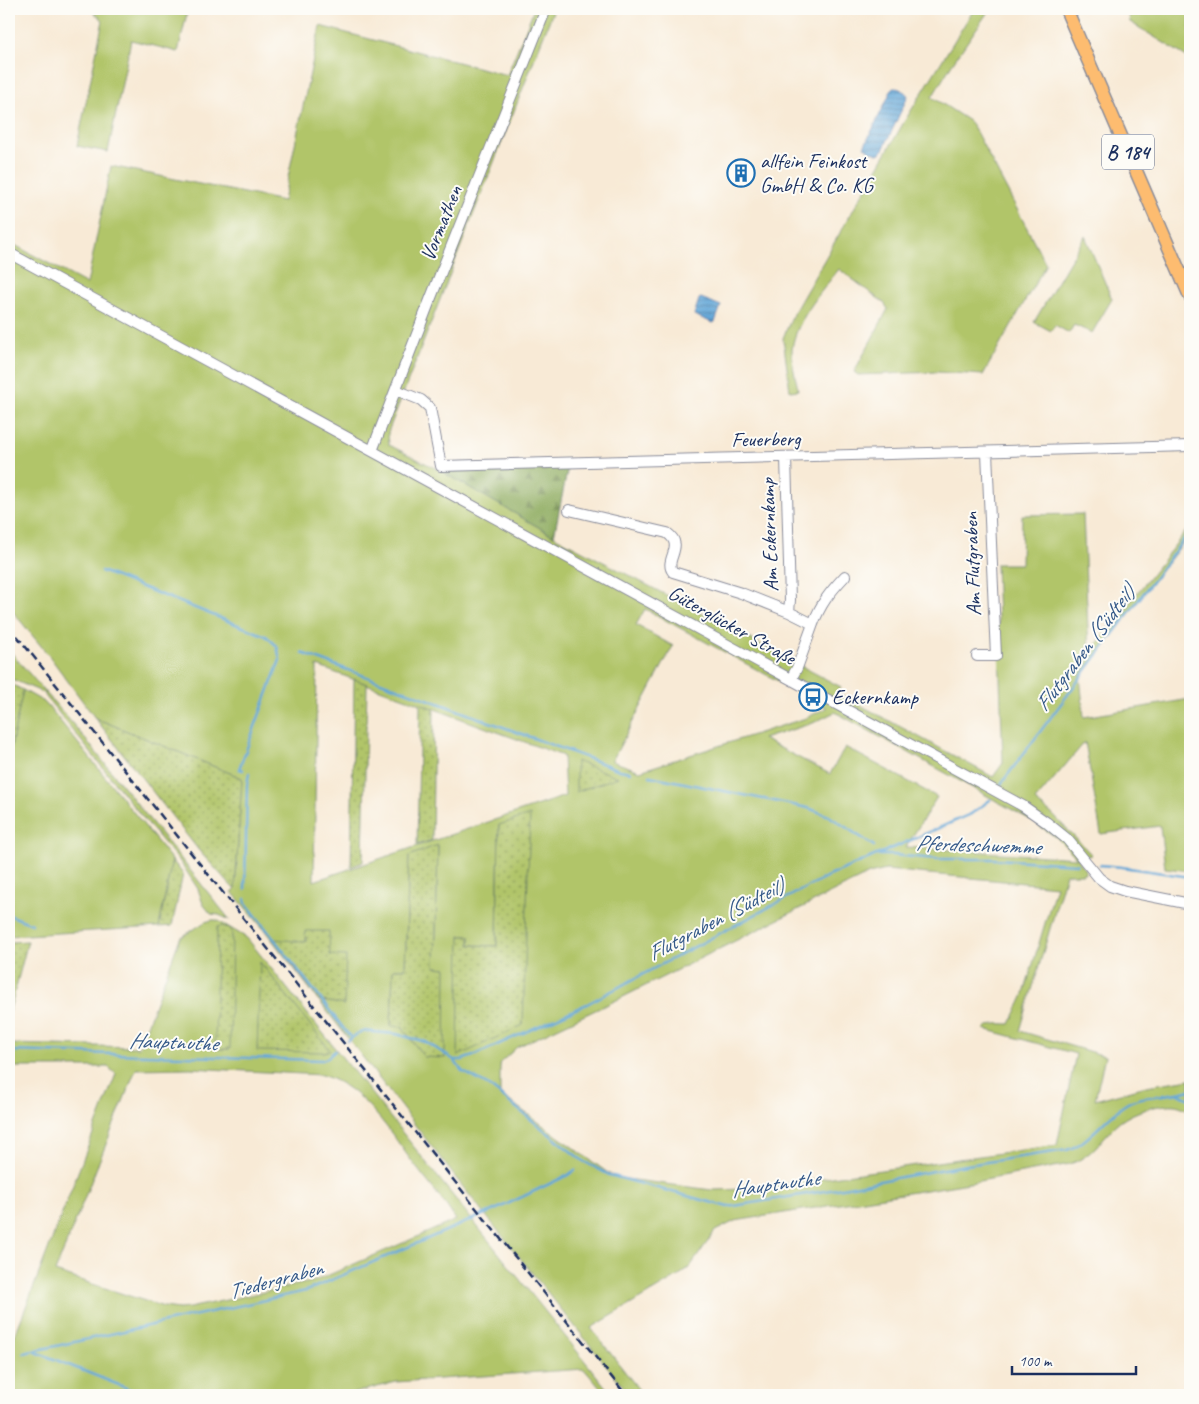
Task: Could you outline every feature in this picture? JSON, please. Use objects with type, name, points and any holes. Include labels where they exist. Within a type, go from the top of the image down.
[{"type":"main road","name":"B 184","points":[[1066,9],[1190,296]]},
{"type":"street","name":"Vormathen","points":[[372,451],[546,9]]},
{"type":"street","name":"Güterglücker Straße","points":[[9,253],[1023,806],[1046,822],[1077,850],[1105,883],[1116,888],[1190,904]]},
{"type":"street","name":"Feuerberg","points":[[396,390],[421,400],[430,408],[441,466],[1190,446]]},
{"type":"street","name":"Am Flutgraben","points":[[977,656],[996,656],[987,452]]},
{"type":"street","name":"Am Eckernkamp","points":[[786,457],[789,612]]},
{"type":"street","name":"Am Eckernkamp","points":[[570,510],[667,533],[672,536],[675,545],[670,565],[670,569],[673,572],[741,593],[789,612],[813,624]]},
{"type":"street","points":[[791,679],[797,668],[820,605],[830,591],[845,576]]},
{"type":"green space","points":[[89,9],[188,9],[178,52],[131,40],[108,152],[77,146],[103,20]]},
{"type":"green space","points":[[534,9],[554,9],[388,432],[389,445],[439,470],[554,536],[841,687],[838,693],[993,777],[1003,763],[996,564],[1021,564],[1022,515],[1083,514],[1089,654],[1190,526],[1190,534],[1080,676],[1084,717],[1190,699],[1190,871],[1165,868],[1160,826],[1101,834],[1085,742],[1035,801],[1052,814],[1092,855],[1078,858],[1086,872],[1082,874],[1066,874],[1020,1031],[1105,1056],[1095,1100],[1146,1086],[1190,1079],[1190,1111],[1171,1105],[1154,1107],[1132,1115],[1119,1122],[1084,1157],[1070,1164],[969,1183],[735,1221],[715,1231],[690,1267],[677,1277],[591,1328],[643,1395],[630,1395],[459,1182],[262,927],[232,892],[235,890],[242,778],[95,718],[50,657],[9,607],[9,242],[87,284],[111,166],[283,201],[320,26],[507,75]],"holes":[[[645,609],[826,708],[806,718],[640,771],[612,761],[673,646],[636,625]],[[317,666],[563,756],[565,796],[314,881]],[[835,712],[1029,819],[1056,837],[1077,858],[906,847],[937,797],[845,747],[830,774],[763,739],[813,723]],[[499,826],[523,1025],[460,936],[470,936],[470,945],[497,946]],[[438,846],[435,967],[446,968],[424,1057],[402,1027],[391,1025],[393,969],[405,969],[409,856]],[[886,870],[1056,886],[1023,997],[1010,1024],[993,1024],[984,1029],[1076,1054],[1057,1145],[748,1189],[712,1190],[619,1178],[608,1173],[500,1094],[500,1067],[501,1062],[517,1047],[621,998],[869,874]]]},
{"type":"green space","points":[[974,9],[990,9],[932,97],[969,121],[973,126],[1046,264],[983,375],[937,372],[858,375],[854,372],[888,309],[884,303],[839,269],[816,298],[797,332],[792,354],[798,390],[790,391],[783,338],[793,314],[904,122]]},
{"type":"green space","points":[[1128,9],[1190,9],[1190,59],[1130,22]]},
{"type":"green space","points":[[1085,236],[1112,299],[1092,333],[1074,325],[1069,333],[1055,325],[1051,331],[1034,322]]},
{"type":"green space","points":[[568,467],[554,536],[439,470]]},
{"type":"green space","points":[[9,650],[78,730],[230,920],[211,914],[203,904],[198,889],[181,863],[44,693],[9,678]]},
{"type":"green space","points":[[354,679],[367,684],[363,862],[351,867]]},
{"type":"green space","points":[[9,683],[23,690],[9,756]]},
{"type":"green space","points":[[23,690],[44,702],[53,712],[172,860],[159,927],[9,936],[9,756]]},
{"type":"green space","points":[[420,703],[434,709],[432,840],[417,845]]},
{"type":"green space","points":[[95,718],[242,778],[235,890],[200,852]]},
{"type":"green space","points":[[576,761],[618,777],[576,792]]},
{"type":"green space","points":[[530,815],[523,1025],[458,1056],[460,936],[470,936],[470,945],[497,946],[499,825]]},
{"type":"green space","points":[[438,845],[435,967],[446,968],[445,1058],[424,1057],[402,1027],[391,1026],[393,969],[405,969],[409,856]]},
{"type":"green space","points":[[172,860],[183,874],[172,926],[159,927]]},
{"type":"green space","points":[[217,920],[247,938],[612,1395],[606,1395],[584,1369],[396,1382],[347,1395],[9,1395],[10,1348],[116,1074],[108,1067],[9,1067],[9,1044],[139,1047],[180,938],[205,922]],"holes":[[[222,926],[229,928],[229,1049],[215,1049]],[[190,1068],[321,1075],[336,1081],[350,1090],[375,1113],[456,1220],[315,1281],[189,1308],[164,1307],[55,1272],[136,1069]]]},
{"type":"green space","points":[[222,926],[232,931],[230,1049],[215,1049],[217,927]]},
{"type":"green space","points":[[305,931],[329,931],[330,955],[346,956],[344,1005],[318,1000],[274,939],[306,942]]},
{"type":"green space","points":[[28,941],[9,1014],[9,942]]},
{"type":"green space","points":[[260,962],[330,1050],[324,1052],[257,1051]]},
{"type":"water","points":[[893,87],[902,90],[908,96],[883,150],[877,154],[864,147]]},
{"type":"water","points":[[701,298],[721,306],[715,322],[713,323],[694,315]]},
{"type":"waterway","name":"Flutgraben (Südteil)","points":[[1001,784],[1190,531]]},
{"type":"waterway","points":[[101,571],[266,636],[277,646],[280,660],[239,769],[243,770]]},
{"type":"waterway","points":[[302,653],[620,770],[630,772]]},
{"type":"waterway","points":[[245,889],[247,785],[249,773]]},
{"type":"waterway","points":[[650,776],[808,808],[829,816],[874,846]]},
{"type":"waterway","name":"Flutgraben (Südteil)","points":[[454,1060],[462,1060],[473,1056],[587,1004],[826,877],[971,814],[990,800]]},
{"type":"waterway","name":"Pferdeschwemme","points":[[879,855],[1077,864]]},
{"type":"waterway","points":[[1100,865],[1190,877]]},
{"type":"waterway","points":[[245,899],[246,903],[351,1038]]},
{"type":"waterway","points":[[9,915],[32,924]]},
{"type":"waterway","name":"Hauptnuthe","points":[[347,1041],[362,1031],[396,1034],[426,1042],[454,1060],[462,1071],[489,1086],[583,1161],[609,1175],[728,1207],[960,1166],[1067,1150],[1083,1141],[1118,1109],[1132,1101],[1190,1090]]},
{"type":"waterway","name":"Hauptnuthe","points":[[9,1051],[322,1060],[335,1051]]},
{"type":"waterway","points":[[1178,1094],[1190,1099]]},
{"type":"waterway","name":"Tiedergraben","points":[[24,1353],[306,1291],[499,1208],[575,1170]]},
{"type":"waterway","points":[[36,1352],[144,1395]]},
{"type":"railway","points":[[9,626],[626,1395]]},
{"type":"place","name":"allfein Feinkost GmbH & Co. KG","points":[[741,173]]},
{"type":"place","name":"Eckernkamp","points":[[813,697]]}]
